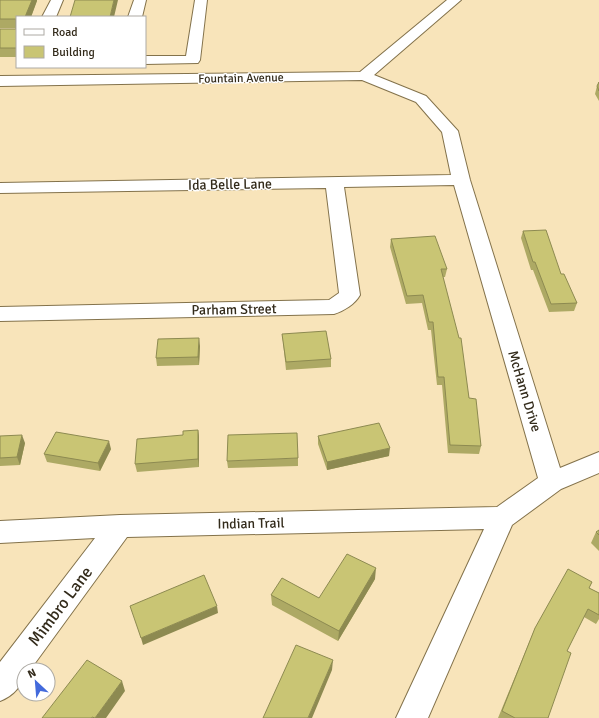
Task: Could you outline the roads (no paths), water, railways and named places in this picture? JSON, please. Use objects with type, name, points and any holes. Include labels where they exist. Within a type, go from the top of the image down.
[{"type":"street","points":[[50,16],[58,0]]},
{"type":"street","points":[[135,16],[140,0]]},
{"type":"street","points":[[146,60],[193,60],[201,0]]},
{"type":"street","points":[[364,76],[455,0]]},
{"type":"street","name":"Fountain Avenue","points":[[0,81],[62,74],[364,76]]},
{"type":"street","name":"McHann Drive","points":[[364,76],[421,98],[450,132],[461,180],[552,482]]},
{"type":"street","name":"Ida Belle Lane","points":[[0,188],[461,180]]},
{"type":"street","name":"Parham Street","points":[[0,314],[334,307],[350,296],[334,182]]},
{"type":"street","points":[[412,718],[502,518],[552,482],[599,462]]},
{"type":"street","name":"Indian Trail","points":[[0,532],[120,526],[502,518]]},
{"type":"street","name":"Mimbro Lane","points":[[0,686],[120,526]]}]
